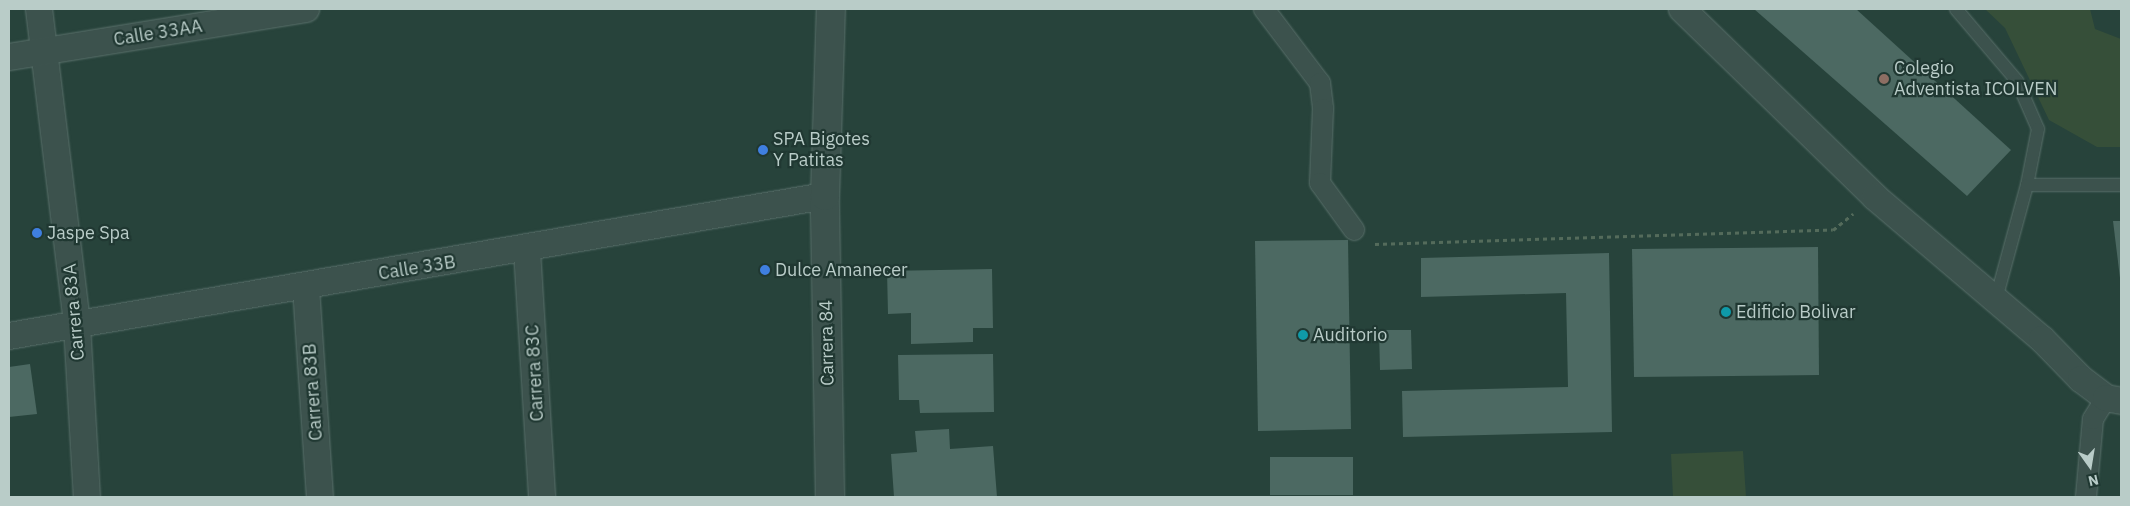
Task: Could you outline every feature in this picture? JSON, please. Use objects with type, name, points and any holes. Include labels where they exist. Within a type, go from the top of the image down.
[{"type":"street","name":"Carrera 83A","points":[[38,9],[46,51],[77,325],[87,497]]},
{"type":"street","name":"Calle 33AA","points":[[9,57],[306,9]]},
{"type":"street","name":"Carrera 84","points":[[830,497],[825,196],[831,9]]},
{"type":"street","points":[[1264,9],[1320,83],[1323,108],[1320,183],[1354,230]]},
{"type":"street","points":[[1682,9],[1875,197],[2042,338],[2081,379],[2114,399],[2093,419],[2086,497]]},
{"type":"street","name":"Calle 33B","points":[[9,336],[527,250],[825,196]]},
{"type":"street","name":"Carrera 83C","points":[[527,250],[542,497]]},
{"type":"street","name":"Carrera 83B","points":[[306,286],[320,497]]},
{"type":"lane","points":[[1956,9],[2017,81],[2038,129],[2027,185],[1996,299]]},
{"type":"lane","points":[[2027,185],[2121,185]]},
{"type":"path","points":[[1354,230],[1367,244],[1834,230],[1875,197]]},
{"type":"green space","points":[[1985,9],[2090,9],[2095,29],[2121,39],[2121,147],[2097,147],[2049,120],[2005,28]]},
{"type":"green space","points":[[1743,451],[1746,497],[1673,497],[1671,454]]},
{"type":"building","name":"Colegio Adventista ICOLVEN","points":[[1754,9],[1856,9],[2011,150],[1967,196]]},
{"type":"building","points":[[2113,221],[2121,221],[2121,278],[2120,278]]},
{"type":"building","name":"Auditorio","points":[[1348,240],[1351,429],[1258,431],[1255,241]]},
{"type":"building","name":"Edificio Bolivar","points":[[1818,247],[1819,375],[1634,377],[1632,249]]},
{"type":"building","points":[[1609,253],[1612,432],[1403,437],[1402,391],[1568,387],[1566,293],[1421,297],[1421,258]]},
{"type":"building","points":[[992,269],[993,328],[973,328],[973,342],[911,344],[911,313],[888,314],[887,271]]},
{"type":"building","points":[[1379,330],[1411,330],[1412,369],[1380,370]]},
{"type":"building","points":[[993,354],[994,412],[920,413],[919,400],[899,400],[898,355]]},
{"type":"building","points":[[30,364],[37,414],[9,417],[9,367]]},
{"type":"building","points":[[949,429],[950,449],[993,446],[997,497],[894,497],[891,454],[917,452],[915,431]]},
{"type":"building","points":[[1270,457],[1353,457],[1353,495],[1270,495]]},
{"type":"place","name":"Colegio Adventista ICOLVEN","points":[[1884,79]]},
{"type":"place","name":"SPA Bigotes Y Patitas","points":[[763,150]]},
{"type":"place","name":"Jaspe Spa","points":[[37,233]]},
{"type":"place","name":"Dulce Amanecer","points":[[765,270]]},
{"type":"place","name":"Edificio Bolivar","points":[[1726,312]]},
{"type":"place","name":"Auditorio","points":[[1303,335]]}]
